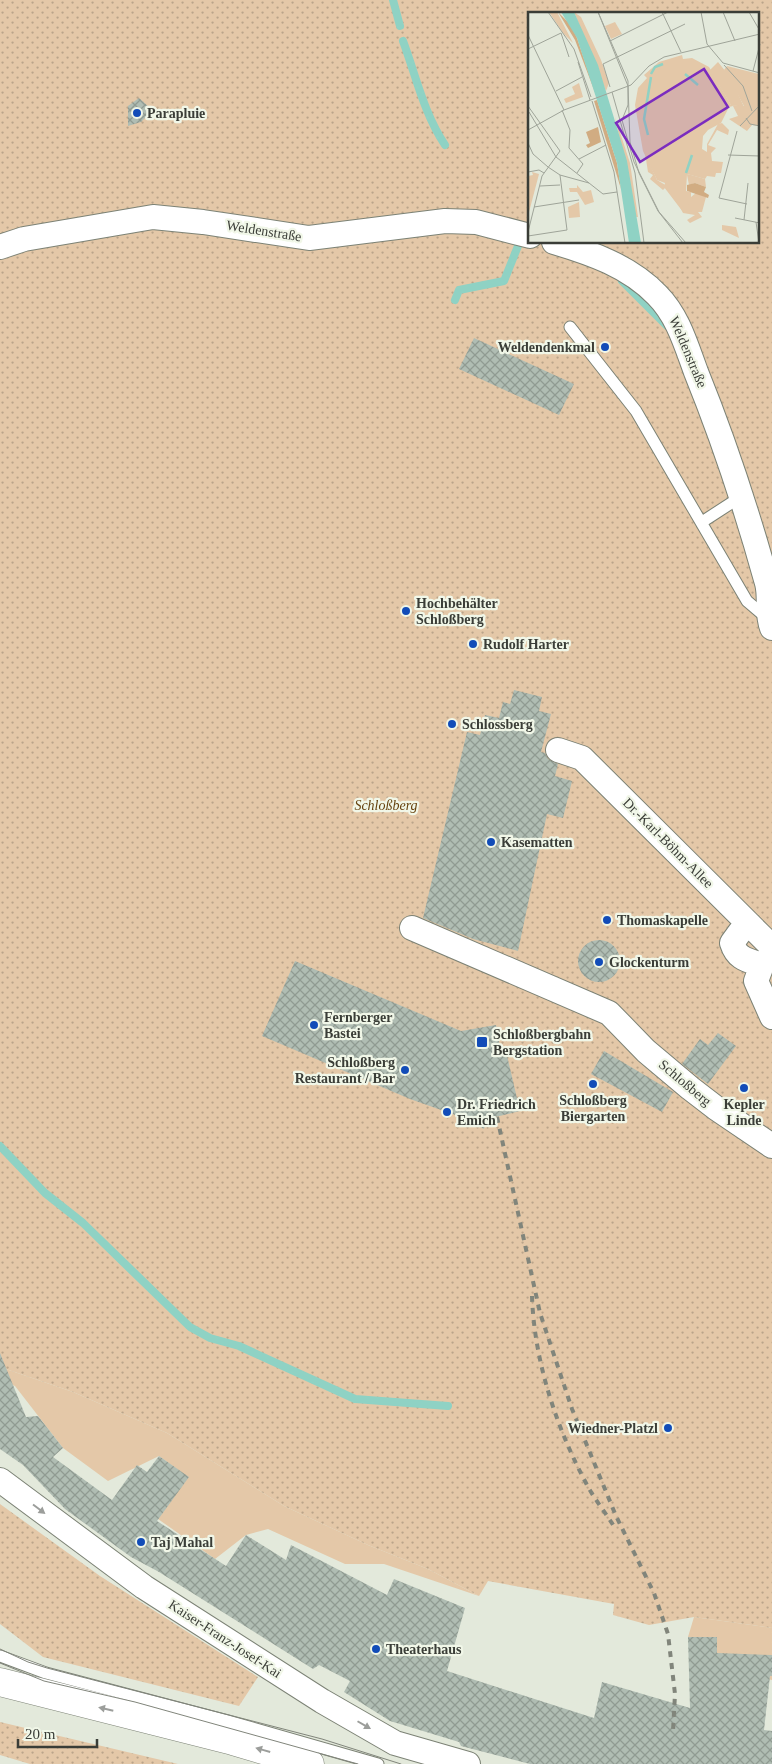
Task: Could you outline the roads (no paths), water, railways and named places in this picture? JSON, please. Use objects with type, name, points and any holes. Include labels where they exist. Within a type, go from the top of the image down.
[{"type":"main road","points":[[0,1682],[233,1742],[310,1764]]},
{"type":"street","name":"Weldenstraße","points":[[0,247],[24,239],[153,217],[203,222],[308,238],[461,220],[528,235]]},
{"type":"street","name":"Weldenstraße","points":[[560,244],[611,262],[656,293],[671,311],[722,437],[742,495],[769,591],[771,624]]},
{"type":"street","name":"Dr.-Karl-Böhm-Allee","points":[[558,750],[582,758],[750,925],[740,932],[732,943],[735,953],[743,959],[769,955]]},
{"type":"street","name":"Schloßberg","points":[[412,928],[609,1013],[646,1051],[690,1088],[772,1146]]},
{"type":"street","points":[[769,955],[756,981],[772,1017]]},
{"type":"street","name":"Kaiser-Franz-Josef-Kai","points":[[0,1480],[144,1587],[322,1701],[395,1742],[468,1764]]},
{"type":"lane","name":"Weldenstraße","points":[[570,327],[636,411],[748,601],[771,624]]},
{"type":"lane","points":[[702,522],[742,495]]},
{"type":"lane","points":[[0,1656],[46,1674],[228,1720],[378,1764]]},
{"type":"waterway","points":[[393,0],[400,26]]},
{"type":"waterway","points":[[403,41],[431,121],[445,145]]},
{"type":"waterway","points":[[455,300],[459,290],[504,281],[520,241]]},
{"type":"waterway","points":[[622,281],[667,326]]},
{"type":"waterway","points":[[0,1146],[45,1193],[83,1223],[190,1327],[210,1338],[239,1346],[355,1399],[448,1406]]},
{"type":"tram line","points":[[0,1649],[28,1662],[47,1668],[322,1739],[401,1764]]},
{"type":"tram line","points":[[0,1663],[44,1681],[135,1702],[358,1764]]},
{"type":"railway","points":[[497,1117],[540,1313],[572,1409],[616,1516],[654,1593],[668,1634],[675,1694],[673,1731]]},
{"type":"railway","points":[[532,1296],[537,1344],[548,1392],[556,1416],[586,1483],[615,1528]]},
{"type":"place","name":"Parapluie","points":[[137,113]]},
{"type":"place","name":"Weldendenkmal","points":[[605,347]]},
{"type":"place","name":"Hochbehälter Schloßberg","points":[[406,611]]},
{"type":"place","name":"Rudolf Harter","points":[[473,644]]},
{"type":"place","name":"Schlossberg","points":[[452,724]]},
{"type":"place","name":"Kasematten","points":[[491,842]]},
{"type":"place","name":"Thomaskapelle","points":[[607,920]]},
{"type":"place","name":"Glockenturm","points":[[599,962]]},
{"type":"place","name":"Fernberger Bastei","points":[[314,1025]]},
{"type":"place","name":"Schloßbergbahn Bergstation","points":[[482,1042]]},
{"type":"place","name":"Schloßberg Restaurant / Bar","points":[[405,1070]]},
{"type":"place","name":"Schloßberg Biergarten","points":[[593,1084]]},
{"type":"place","name":"Kepler Linde","points":[[744,1088]]},
{"type":"place","name":"Dr. Friedrich Emich","points":[[447,1112]]},
{"type":"place","name":"Wiedner-Platzl","points":[[668,1428]]},
{"type":"place","name":"Taj Mahal","points":[[141,1542]]},
{"type":"place","name":"Theaterhaus","points":[[376,1649]]}]
